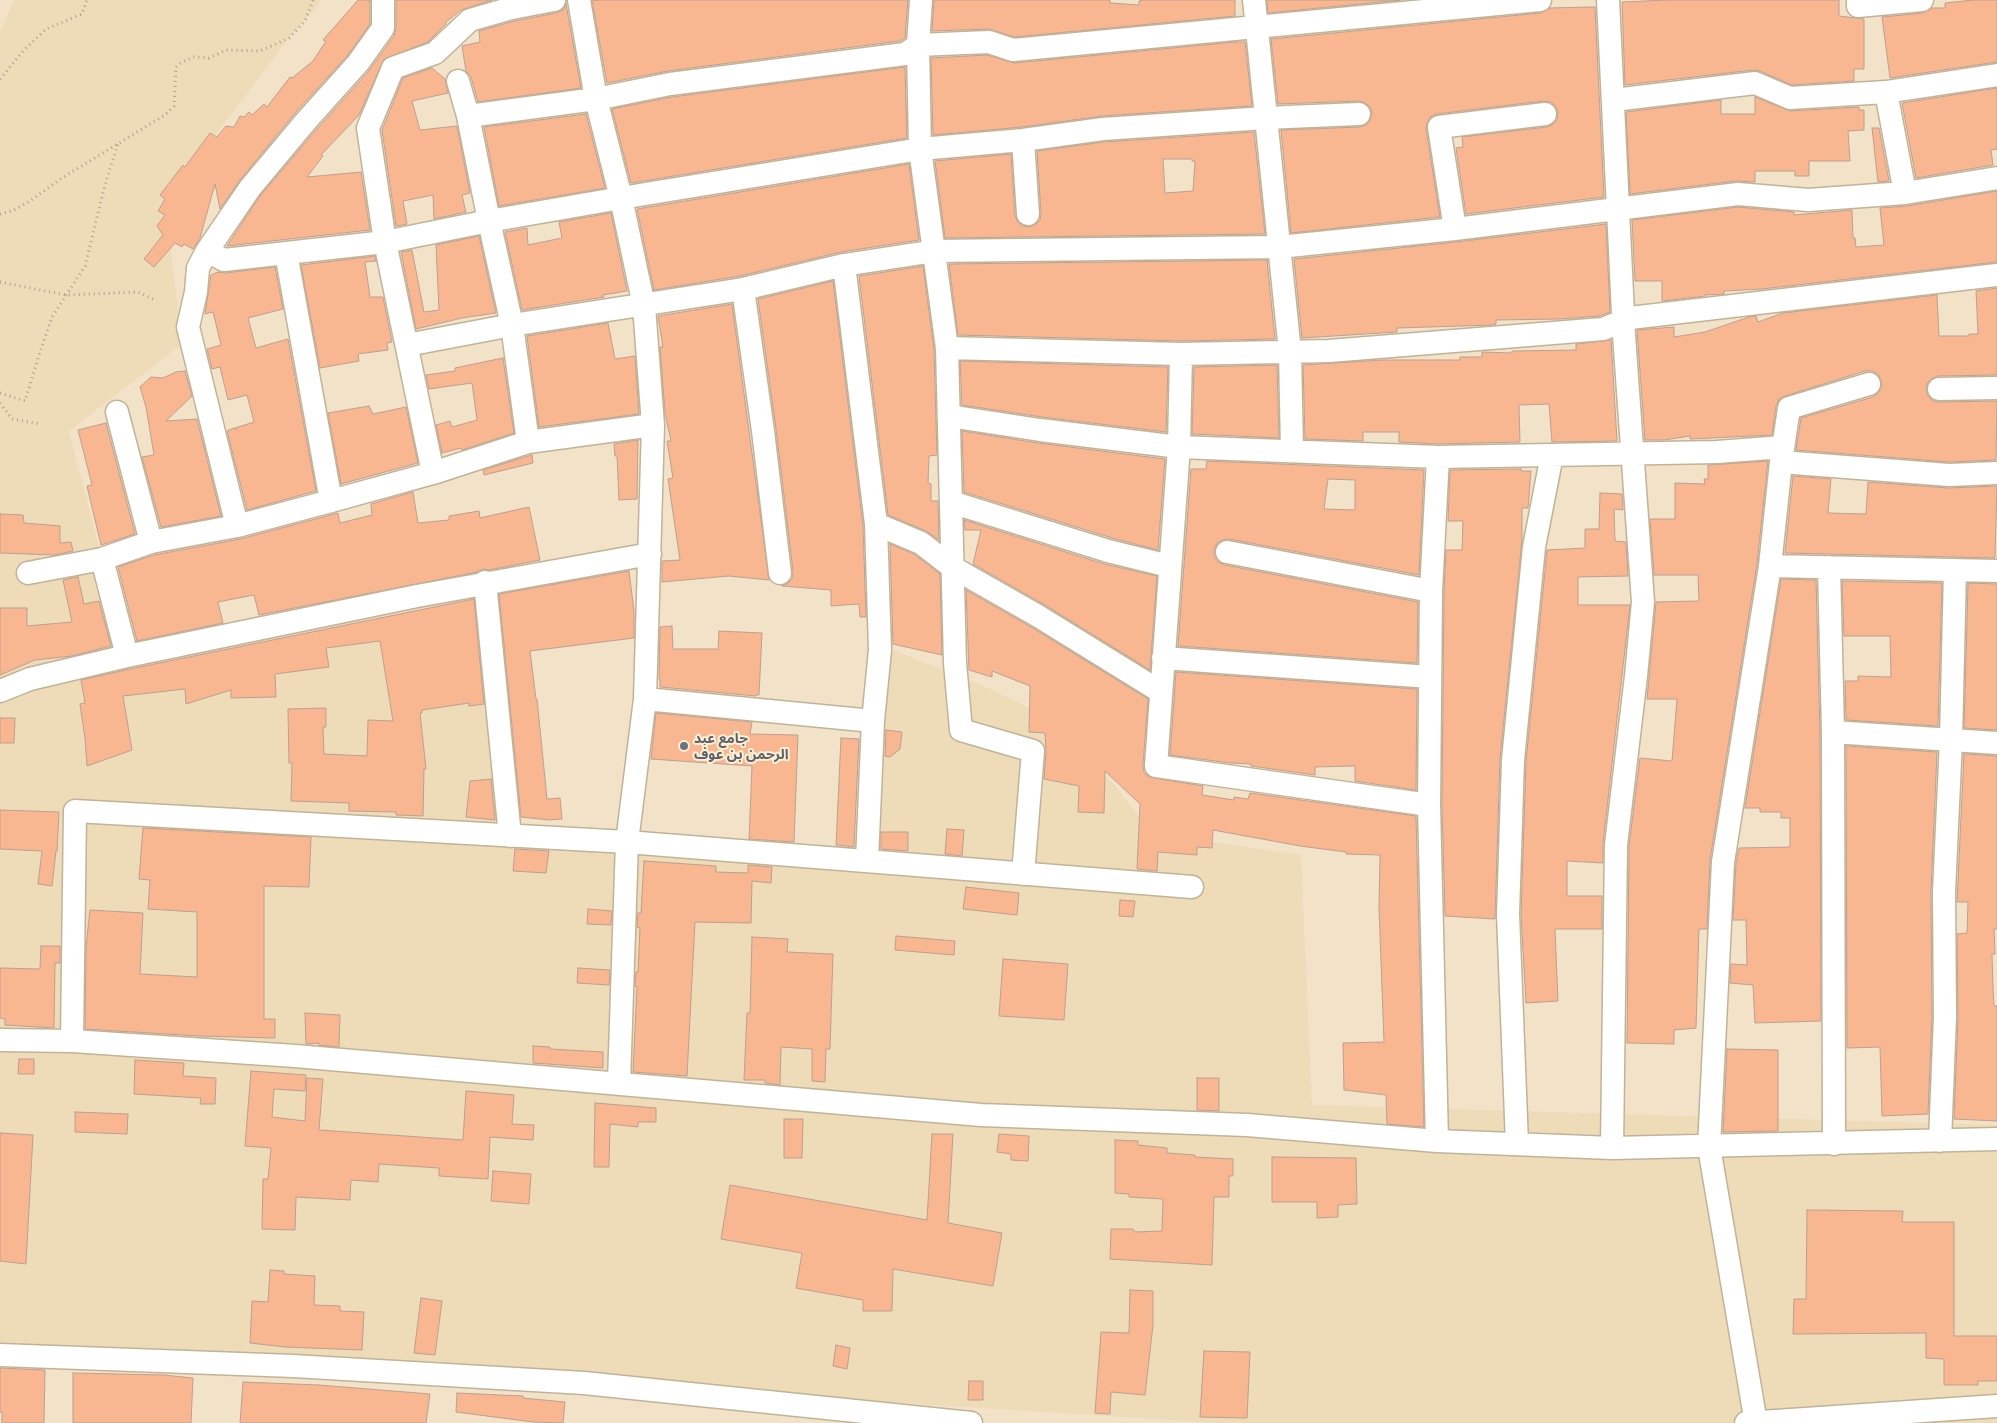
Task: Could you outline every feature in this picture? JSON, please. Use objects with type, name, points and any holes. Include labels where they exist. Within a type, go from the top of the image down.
[{"type":"street","points":[[237,526],[188,327],[196,292],[198,268],[207,251],[250,188],[358,63],[383,28],[383,0]]},
{"type":"street","points":[[434,473],[385,242],[368,128],[393,68],[435,53],[470,20],[512,8],[554,0]]},
{"type":"street","points":[[579,0],[596,99],[621,198],[644,306],[653,425],[644,699],[627,842],[619,1082]]},
{"type":"street","points":[[920,0],[918,46],[920,149],[948,348],[954,663],[961,730],[1033,751],[1023,874]]},
{"type":"street","points":[[1254,0],[1290,352],[1292,450]]},
{"type":"street","points":[[468,116],[596,99],[670,84],[905,54],[918,46],[989,42],[1013,50],[1540,0]]},
{"type":"street","points":[[1608,0],[1624,320],[1643,602],[1616,845],[1612,1148]]},
{"type":"street","points":[[1858,0],[1858,6],[1922,0]]},
{"type":"street","points":[[1614,100],[1755,83],[1790,98],[1886,92],[1997,75]]},
{"type":"street","points":[[458,80],[468,116],[488,221],[512,325],[528,442]]},
{"type":"street","points":[[1886,92],[1905,193]]},
{"type":"street","points":[[207,251],[224,260],[385,242],[488,221],[920,149],[1023,140],[1104,129],[1265,118],[1359,114]]},
{"type":"street","points":[[1455,229],[1439,127],[1545,114]]},
{"type":"street","points":[[1023,140],[1028,214]]},
{"type":"street","points":[[407,345],[512,325],[644,306],[743,289],[844,265],[935,251],[1278,247],[1455,229],[1738,194],[1808,200],[1905,193],[1997,178]]},
{"type":"street","points":[[286,253],[331,501]]},
{"type":"street","points":[[844,265],[876,524],[880,650],[873,721],[867,861]]},
{"type":"street","points":[[948,348],[1181,354],[1329,351],[1603,329],[1630,318],[1997,275]]},
{"type":"street","points":[[743,289],[780,573]]},
{"type":"street","points":[[1181,354],[1179,447],[1156,766],[1429,805]]},
{"type":"street","points":[[1869,384],[1789,408],[1770,566],[1724,862],[1709,1147],[1752,1423],[1997,1406]]},
{"type":"street","points":[[1939,389],[1997,388]]},
{"type":"street","points":[[117,412],[151,542]]},
{"type":"street","points":[[949,416],[1040,430],[1179,447],[1438,457],[1717,452],[1782,454],[1948,475],[1997,473]]},
{"type":"street","points":[[28,573],[102,559],[151,542],[237,526],[434,473],[528,442],[653,425]]},
{"type":"street","points":[[1518,1144],[1508,914],[1513,760],[1534,547],[1552,455]]},
{"type":"street","points":[[1437,1141],[1429,805],[1430,591],[1438,457]]},
{"type":"street","points":[[951,502],[1108,551],[1169,566]]},
{"type":"street","points":[[876,524],[921,543],[952,567],[1038,616],[1161,692]]},
{"type":"street","points":[[1227,552],[1430,591]]},
{"type":"street","points":[[0,691],[30,679],[127,656],[486,582],[650,554]]},
{"type":"street","points":[[102,559],[127,656]]},
{"type":"street","points":[[1770,566],[1997,571]]},
{"type":"street","points":[[1830,567],[1833,732],[1834,1144]]},
{"type":"street","points":[[1940,1141],[1944,1017],[1944,892],[1954,570]]},
{"type":"street","points":[[486,582],[510,836]]},
{"type":"street","points":[[1163,658],[1430,677]]},
{"type":"street","points":[[644,699],[873,721]]},
{"type":"street","points":[[1833,732],[1997,744]]},
{"type":"street","points":[[72,1041],[75,811],[627,842],[1192,887]]},
{"type":"street","points":[[0,1040],[72,1041],[285,1055],[619,1082],[981,1115],[1247,1125],[1437,1141],[1612,1148],[1997,1139]]},
{"type":"street","points":[[0,1355],[293,1366],[584,1383],[971,1423]]},
{"type":"path","points":[[0,79],[23,51],[46,29],[82,14],[87,0]]},
{"type":"path","points":[[0,214],[14,210],[62,178],[165,115],[174,106],[176,67],[182,62],[194,57],[209,58],[226,50],[260,51],[289,38],[305,21],[314,0]]},
{"type":"path","points":[[0,393],[25,401],[52,317],[85,266],[106,181],[118,144]]},
{"type":"path","points":[[0,282],[66,295],[138,292],[155,300]]},
{"type":"path","points":[[0,403],[12,419],[41,424]]},
{"type":"shaded area","points":[[14,0],[322,0],[289,38],[165,202],[182,344],[69,431],[127,656],[485,582],[510,836],[627,842],[856,848],[867,712],[890,649],[988,688],[1050,718],[1115,786],[1152,833],[1301,855],[1312,1105],[1997,1125],[1997,1423],[1219,1423],[584,1383],[0,1355],[0,34]]},
{"type":"building","points":[[358,0],[370,0],[370,24],[348,55],[296,112],[240,180],[220,209],[215,184],[200,238],[193,249],[184,244],[182,247],[175,243],[154,267],[144,259],[163,235],[157,226],[165,215],[158,211],[165,199],[160,195],[183,165],[185,167],[210,133],[217,137],[226,126],[234,127],[240,116],[244,117],[249,112],[252,115],[264,104],[267,107],[290,77],[292,78],[313,61],[326,41],[323,40]]},
{"type":"building","points":[[396,0],[492,0],[461,10],[446,22],[428,42],[384,59],[359,115],[321,155],[323,156],[307,177],[361,172],[370,230],[227,246],[260,196],[368,72],[394,36],[396,28]]},
{"type":"building","points":[[908,0],[905,38],[900,41],[668,71],[607,83],[592,1]]},
{"type":"building","points":[[934,0],[1110,0],[1110,3],[1139,5],[1139,1],[1143,0],[1235,0],[1235,16],[1015,37],[989,29],[932,31]]},
{"type":"building","points":[[1267,0],[1401,0],[1268,13]]},
{"type":"building","points":[[1667,0],[1839,0],[1839,16],[1864,19],[1864,69],[1854,69],[1854,81],[1792,85],[1760,71],[1753,70],[1625,85],[1622,2]]},
{"type":"building","points":[[1997,0],[1997,62],[1890,78],[1882,17],[1923,13],[1932,8],[1945,8],[1945,3]]},
{"type":"building","points":[[566,4],[581,88],[478,102],[471,77],[466,71],[462,46],[480,42],[479,31],[515,21],[556,13],[563,10]]},
{"type":"building","points":[[1595,7],[1604,197],[1466,214],[1456,148],[1463,147],[1462,137],[1552,125],[1557,120],[1558,112],[1551,102],[1543,101],[1437,114],[1430,117],[1426,129],[1440,217],[1291,233],[1281,130],[1360,127],[1366,125],[1372,113],[1370,107],[1359,101],[1278,104],[1271,39],[1541,13],[1550,8]]},
{"type":"building","points":[[1245,42],[1252,106],[1102,116],[1022,127],[933,135],[931,58],[987,55],[1014,63]]},
{"type":"building","points":[[905,67],[907,138],[631,183],[612,109],[672,97]]},
{"type":"building","points":[[432,68],[445,79],[448,93],[412,101],[420,130],[457,126],[470,193],[462,195],[466,212],[434,219],[433,195],[403,201],[407,224],[396,226],[382,130],[403,78]]},
{"type":"building","points":[[1997,88],[1997,149],[1991,150],[1993,165],[1916,178],[1902,103]]},
{"type":"building","points":[[1755,97],[1790,111],[1859,107],[1859,110],[1864,110],[1864,130],[1848,131],[1850,161],[1809,161],[1809,176],[1795,176],[1795,171],[1755,171],[1755,182],[1736,181],[1630,194],[1626,112],[1721,100],[1721,114],[1755,114]]},
{"type":"building","points":[[586,114],[605,188],[499,206],[484,127]]},
{"type":"building","points":[[1872,128],[1879,128],[1889,181],[1878,182]]},
{"type":"building","points":[[1254,132],[1265,234],[945,238],[935,161],[1011,154],[1015,215],[1017,221],[1022,226],[1029,227],[1035,225],[1040,220],[1041,214],[1037,151],[1104,142]],"holes":[[[1163,159],[1192,159],[1192,161],[1195,161],[1193,191],[1165,193]]]},
{"type":"building","points":[[909,164],[919,240],[841,252],[740,276],[654,290],[637,209]]},
{"type":"building","points":[[1997,191],[1997,262],[1762,289],[1724,291],[1724,294],[1662,301],[1662,281],[1635,281],[1632,220],[1738,207],[1794,212],[1794,215],[1852,210],[1853,238],[1855,238],[1856,247],[1884,245],[1880,208],[1907,206]]},
{"type":"building","points":[[611,213],[627,291],[603,295],[604,297],[522,310],[505,232],[527,228],[528,245],[562,238],[559,222]]},
{"type":"building","points":[[1606,224],[1610,312],[1600,316],[1496,320],[1496,324],[1493,325],[1397,328],[1397,332],[1302,338],[1294,259]]},
{"type":"building","points":[[479,236],[496,313],[462,318],[416,329],[401,252],[412,250],[424,312],[439,310],[436,245]]},
{"type":"building","points":[[375,256],[376,261],[365,262],[370,297],[383,297],[392,342],[387,343],[388,350],[358,354],[359,361],[320,368],[301,265]]},
{"type":"building","points":[[1267,260],[1275,339],[1181,341],[958,335],[949,264]]},
{"type":"building","points":[[923,266],[934,349],[937,455],[929,456],[928,483],[931,484],[931,501],[938,501],[939,540],[926,531],[888,515],[859,276]]},
{"type":"building","points":[[275,267],[283,309],[248,318],[256,348],[288,339],[316,491],[247,510],[227,431],[234,428],[236,430],[235,428],[254,422],[247,395],[228,400],[220,367],[212,369],[207,349],[221,345],[213,312],[205,314],[211,275],[218,272],[225,273]]},
{"type":"building","points":[[833,281],[863,525],[866,617],[860,617],[859,604],[831,606],[831,590],[782,586],[792,579],[793,571],[758,299]]},
{"type":"building","points":[[1997,288],[1997,375],[1938,376],[1928,382],[1926,389],[1928,396],[1933,401],[1997,401],[1996,460],[1949,462],[1796,450],[1801,418],[1873,397],[1878,393],[1882,387],[1881,380],[1878,374],[1872,371],[1865,371],[1779,399],[1776,406],[1772,435],[1690,439],[1690,436],[1664,440],[1645,440],[1637,330],[1674,327],[1674,337],[1705,332],[1749,317],[1756,316],[1758,322],[1783,313],[1937,295],[1939,336],[1969,336],[1969,334],[1978,334],[1976,291]]},
{"type":"building","points":[[732,304],[769,580],[729,576],[662,582],[662,561],[680,560],[668,479],[673,478],[667,441],[671,441],[665,413],[660,347],[663,347],[658,316]]},
{"type":"building","points":[[608,323],[615,359],[635,356],[639,414],[539,427],[527,336]]},
{"type":"building","points":[[1611,340],[1617,441],[1552,442],[1549,404],[1519,405],[1520,442],[1438,444],[1399,442],[1399,432],[1363,432],[1363,441],[1305,439],[1303,365],[1382,360],[1460,360],[1460,357],[1482,357],[1482,352],[1512,353],[1512,351],[1576,350],[1576,344]]},
{"type":"building","points":[[503,358],[514,433],[462,450],[461,448],[442,453],[436,425],[450,421],[452,427],[477,420],[472,383],[429,389],[426,375],[455,371],[455,368]]},
{"type":"building","points":[[960,361],[1168,367],[1166,432],[962,405]]},
{"type":"building","points":[[1277,365],[1279,438],[1192,434],[1194,367]]},
{"type":"building","points":[[185,371],[192,396],[166,421],[197,419],[221,516],[161,527],[142,457],[154,455],[146,407],[140,387],[151,377],[163,378],[176,372]]},
{"type":"building","points":[[369,406],[373,414],[406,407],[418,463],[341,484],[328,413]]},
{"type":"building","points":[[106,423],[135,534],[101,545],[87,486],[92,485],[78,430]]},
{"type":"building","points":[[962,431],[1038,443],[1165,459],[1158,550],[1112,538],[964,492]]},
{"type":"building","points":[[638,440],[637,499],[619,500],[617,456],[615,456],[614,444]]},
{"type":"building","points":[[532,455],[533,463],[484,475],[483,470]]},
{"type":"building","points":[[1207,461],[1424,470],[1419,575],[1229,539],[1217,543],[1214,550],[1214,556],[1218,562],[1225,565],[1418,602],[1417,663],[1178,646],[1191,469],[1206,469]],"holes":[[[1328,479],[1355,480],[1355,510],[1324,509]]]},
{"type":"building","points":[[1768,461],[1757,564],[1710,860],[1707,929],[1699,929],[1696,1028],[1674,1030],[1674,1044],[1627,1043],[1629,846],[1640,758],[1672,761],[1677,699],[1647,699],[1656,602],[1699,601],[1698,575],[1654,575],[1650,519],[1675,519],[1675,483],[1705,484],[1704,479],[1708,479],[1708,465]]},
{"type":"building","points":[[1521,469],[1521,471],[1531,471],[1528,508],[1522,508],[1522,540],[1500,759],[1495,919],[1445,916],[1442,805],[1444,591],[1446,550],[1462,550],[1463,521],[1448,521],[1450,470]]},
{"type":"building","points":[[1793,476],[1831,479],[1828,513],[1866,514],[1868,482],[1948,488],[1997,486],[1995,558],[1785,553]]},
{"type":"building","points":[[413,492],[418,523],[449,520],[449,516],[479,511],[480,518],[529,507],[540,560],[489,570],[483,569],[477,572],[259,615],[254,595],[218,602],[223,623],[137,641],[118,567],[154,555],[240,539],[338,513],[340,523],[372,515],[371,504]]},
{"type":"building","points":[[1600,493],[1622,494],[1623,510],[1614,509],[1615,541],[1626,542],[1628,576],[1578,577],[1578,605],[1630,605],[1603,843],[1603,863],[1567,861],[1567,896],[1602,896],[1602,929],[1555,929],[1558,1001],[1526,1003],[1521,914],[1526,761],[1547,550],[1585,548],[1585,529],[1599,529]]},
{"type":"building","points":[[0,514],[23,515],[24,523],[60,526],[60,543],[71,542],[73,551],[54,555],[0,553]]},
{"type":"building","points":[[964,520],[1104,564],[1157,576],[1150,670],[1045,605],[973,564],[981,530],[965,530]]},
{"type":"building","points":[[890,544],[914,554],[940,574],[942,655],[893,644]]},
{"type":"building","points":[[629,571],[634,611],[634,638],[530,651],[547,799],[560,798],[562,819],[549,820],[521,817],[499,594]]},
{"type":"building","points":[[78,577],[84,604],[99,601],[111,646],[72,656],[35,660],[0,675],[0,608],[27,608],[27,626],[72,622],[63,580]]},
{"type":"building","points":[[1781,579],[1816,580],[1820,732],[1821,1021],[1755,1023],[1753,985],[1730,983],[1731,964],[1747,965],[1746,920],[1733,920],[1736,863],[1739,848],[1790,847],[1790,818],[1781,818],[1781,812],[1760,812],[1760,808],[1745,808]]},
{"type":"building","points":[[1842,581],[1942,583],[1938,726],[1846,720],[1845,681],[1858,681],[1858,676],[1891,677],[1890,636],[1844,636]]},
{"type":"building","points":[[1968,583],[1997,584],[1997,730],[1964,728]]},
{"type":"building","points":[[966,590],[1031,627],[1148,699],[1143,765],[1144,772],[1149,777],[1203,786],[1202,795],[1234,800],[1234,797],[1248,799],[1250,793],[1416,816],[1424,1127],[1387,1124],[1386,1095],[1344,1090],[1343,1043],[1384,1042],[1379,908],[1380,855],[1346,854],[1346,852],[1300,846],[1213,830],[1212,848],[1197,847],[1197,855],[1158,852],[1157,871],[1137,869],[1140,804],[1105,771],[1104,813],[1078,812],[1079,786],[1044,779],[1045,733],[1029,732],[1030,686],[992,671],[992,677],[969,670]]},
{"type":"building","points":[[474,599],[484,704],[469,706],[469,703],[422,710],[422,713],[420,713],[426,769],[424,769],[423,816],[396,815],[396,812],[349,811],[349,803],[291,801],[292,763],[289,763],[288,709],[326,708],[326,727],[323,727],[324,754],[367,756],[368,720],[393,721],[380,641],[326,648],[329,667],[275,674],[276,697],[231,698],[231,690],[186,704],[185,689],[123,696],[132,750],[87,766],[80,704],[85,703],[81,680]]},
{"type":"building","points":[[672,626],[673,649],[718,649],[719,631],[762,633],[759,695],[660,687],[660,627]]},
{"type":"building","points":[[1176,672],[1417,689],[1416,790],[1355,781],[1355,766],[1315,767],[1315,775],[1251,766],[1251,764],[1170,755]]},
{"type":"building","points":[[656,713],[752,722],[750,734],[798,735],[794,842],[749,839],[752,766],[651,759]]},
{"type":"building","points":[[0,718],[15,718],[14,743],[0,743]]},
{"type":"building","points":[[886,730],[902,732],[900,749],[890,757],[885,756]]},
{"type":"building","points":[[841,738],[859,739],[854,847],[836,845]]},
{"type":"building","points":[[1846,746],[1937,752],[1931,891],[1932,1017],[1928,1114],[1882,1116],[1880,1047],[1847,1048]]},
{"type":"building","points":[[1964,754],[1997,756],[1997,929],[1994,929],[1995,954],[1992,954],[1994,1006],[1997,1006],[1997,1121],[1954,1119],[1958,1017],[1957,934],[1967,933],[1968,902],[1957,902]]},
{"type":"building","points":[[491,779],[495,820],[466,817],[470,781]]},
{"type":"building","points":[[0,810],[59,812],[57,851],[52,886],[38,884],[42,851],[0,849]]},
{"type":"building","points":[[143,828],[311,837],[309,887],[264,886],[264,1019],[275,1019],[275,1038],[199,1036],[85,1029],[86,947],[90,910],[143,913],[140,974],[197,977],[197,912],[148,909],[150,880],[139,879]]},
{"type":"building","points":[[947,829],[964,830],[962,856],[945,854]]},
{"type":"building","points":[[881,832],[908,832],[908,851],[881,849]]},
{"type":"building","points":[[515,849],[549,851],[546,873],[513,871]]},
{"type":"building","points":[[644,861],[716,866],[716,872],[748,873],[748,865],[772,867],[771,883],[752,881],[751,923],[695,922],[687,1076],[633,1072],[637,987],[635,986],[636,972],[638,972],[640,928],[637,927],[638,913],[641,913]]},
{"type":"building","points":[[966,887],[1019,893],[1017,915],[963,909]]},
{"type":"building","points":[[1120,900],[1135,901],[1133,917],[1119,916]]},
{"type":"building","points":[[588,909],[612,911],[611,925],[587,924]]},
{"type":"building","points":[[896,936],[955,941],[954,955],[895,950]]},
{"type":"building","points":[[752,937],[788,939],[787,952],[833,954],[830,1049],[826,1049],[825,1082],[812,1081],[812,1049],[781,1047],[780,1085],[765,1083],[765,1080],[744,1080],[747,1013],[750,1013]]},
{"type":"building","points":[[41,946],[60,946],[60,963],[55,963],[54,1028],[5,1025],[5,1019],[0,1018],[0,968],[40,969]]},
{"type":"building","points":[[1003,959],[1068,964],[1064,1020],[999,1016]]},
{"type":"building","points":[[578,968],[610,970],[609,985],[577,983]]},
{"type":"building","points":[[305,1013],[340,1015],[339,1047],[319,1045],[319,1043],[306,1044]]},
{"type":"building","points":[[533,1046],[550,1047],[550,1049],[603,1052],[603,1068],[533,1063]]},
{"type":"building","points":[[1727,1049],[1778,1050],[1778,1131],[1723,1132]]},
{"type":"building","points":[[19,1059],[34,1059],[34,1074],[18,1074]]},
{"type":"building","points":[[135,1060],[184,1063],[183,1076],[216,1078],[215,1104],[200,1104],[201,1098],[134,1094]]},
{"type":"building","points":[[251,1071],[306,1075],[305,1091],[274,1089],[272,1117],[305,1121],[307,1078],[323,1079],[319,1130],[463,1140],[466,1091],[514,1095],[512,1124],[534,1125],[533,1140],[490,1137],[488,1179],[439,1176],[439,1168],[379,1164],[378,1182],[351,1180],[350,1200],[296,1197],[295,1230],[262,1229],[263,1179],[268,1179],[271,1148],[245,1146]]},
{"type":"building","points":[[1197,1078],[1219,1078],[1219,1111],[1197,1110]]},
{"type":"building","points":[[595,1103],[656,1108],[656,1122],[638,1122],[638,1127],[610,1124],[609,1167],[594,1167]]},
{"type":"building","points":[[75,1112],[128,1114],[127,1134],[75,1132]]},
{"type":"building","points":[[784,1119],[803,1119],[802,1158],[784,1158]]},
{"type":"building","points":[[0,1133],[33,1135],[26,1264],[0,1261]]},
{"type":"building","points":[[932,1134],[953,1134],[948,1223],[1002,1233],[993,1286],[893,1269],[892,1311],[863,1311],[863,1300],[796,1288],[802,1253],[721,1239],[730,1185],[927,1220]]},
{"type":"building","points":[[999,1134],[1029,1136],[1028,1161],[1011,1160],[1011,1154],[997,1152]]},
{"type":"building","points":[[1115,1140],[1138,1141],[1138,1145],[1167,1148],[1167,1153],[1233,1159],[1233,1176],[1229,1176],[1229,1197],[1214,1197],[1212,1265],[1110,1259],[1111,1229],[1133,1229],[1135,1232],[1162,1231],[1163,1199],[1129,1197],[1129,1194],[1115,1193]]},
{"type":"building","points":[[1272,1157],[1356,1158],[1357,1204],[1338,1205],[1338,1217],[1317,1218],[1317,1202],[1272,1202]]},
{"type":"building","points":[[493,1171],[531,1174],[529,1204],[491,1201]]},
{"type":"building","points":[[1807,1210],[1903,1211],[1902,1222],[1954,1222],[1954,1336],[1997,1336],[1997,1381],[1978,1381],[1978,1385],[1944,1385],[1944,1359],[1926,1358],[1926,1333],[1793,1334],[1794,1299],[1806,1299]]},
{"type":"building","points":[[270,1270],[284,1271],[284,1274],[315,1276],[314,1305],[340,1306],[340,1311],[364,1312],[362,1350],[285,1347],[250,1343],[252,1301],[268,1302]]},
{"type":"building","points":[[1130,1290],[1153,1291],[1153,1325],[1145,1395],[1111,1392],[1110,1414],[1095,1413],[1101,1332],[1129,1333]]},
{"type":"building","points":[[421,1298],[442,1301],[435,1355],[414,1353]]},
{"type":"building","points":[[836,1345],[850,1348],[847,1369],[833,1366]]},
{"type":"building","points":[[1204,1351],[1250,1352],[1247,1418],[1200,1417]]},
{"type":"building","points":[[0,1368],[45,1370],[44,1423],[2,1423],[2,1412],[0,1412]]},
{"type":"building","points":[[73,1373],[164,1375],[193,1378],[191,1423],[73,1423]]},
{"type":"building","points":[[969,1381],[983,1381],[983,1400],[968,1400]]},
{"type":"building","points":[[243,1382],[319,1385],[430,1394],[426,1423],[240,1423]]},
{"type":"building","points":[[457,1393],[523,1396],[523,1398],[565,1402],[563,1423],[533,1422],[456,1412]]},
{"type":"place","name":"جامع عبد الرحمن بن عوف","points":[[684,746]]}]
